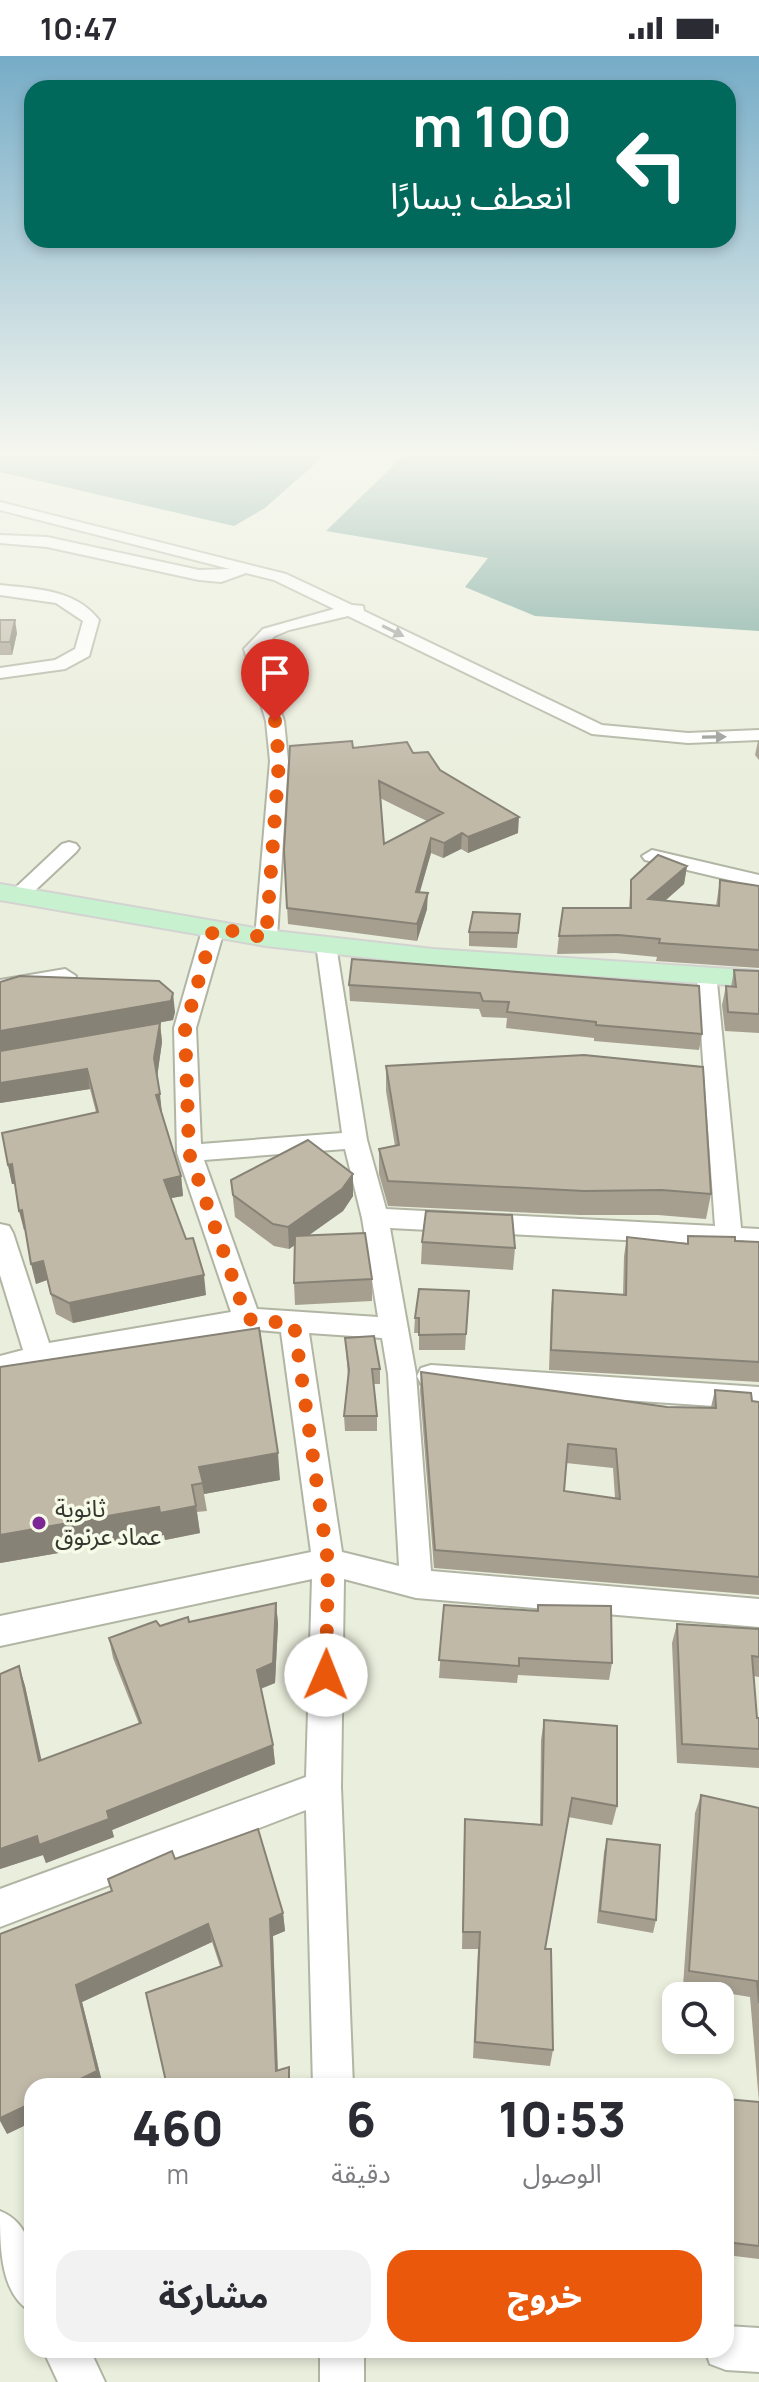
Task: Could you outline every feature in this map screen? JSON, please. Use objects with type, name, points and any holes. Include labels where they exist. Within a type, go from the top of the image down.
[{"type":"main road","points":[[7,897],[214,927],[266,938],[433,957],[759,979]]},
{"type":"street","points":[[142,563],[199,575],[234,575],[252,564]]},
{"type":"street","points":[[246,563],[324,581],[609,717],[681,723],[759,720]]},
{"type":"street","points":[[247,563],[306,587],[598,730],[688,738],[759,735]]},
{"type":"street","points":[[266,938],[279,761],[275,721],[252,649],[255,641],[306,608],[310,595],[306,587]]},
{"type":"street","points":[[0,590],[66,600],[81,607],[91,620],[83,652],[59,665],[3,673],[0,698]]},
{"type":"street","points":[[277,629],[373,604]]},
{"type":"street","points":[[7,897],[69,848]]},
{"type":"street","points":[[652,856],[759,881]]},
{"type":"street","points":[[214,927],[185,1028],[189,1153],[247,1319]]},
{"type":"street","points":[[327,944],[355,1140],[375,1218],[391,1328],[402,1374],[416,1584]]},
{"type":"street","points":[[0,987],[65,976]]},
{"type":"street","points":[[708,977],[729,1236]]},
{"type":"street","points":[[155,1034],[185,1028]]},
{"type":"street","points":[[189,1153],[355,1140]]},
{"type":"street","points":[[375,1218],[759,1238]]},
{"type":"street","points":[[0,1233],[39,1356]]},
{"type":"street","points":[[0,1367],[39,1356],[247,1319],[391,1328]]},
{"type":"street","points":[[294,1324],[328,1562],[323,1787],[333,2078]]},
{"type":"street","points":[[402,1374],[759,1398]]},
{"type":"street","points":[[0,1631],[328,1562],[416,1584],[759,1613]]},
{"type":"street","points":[[0,1908],[323,1787]]},
{"type":"street","points":[[0,2232],[24,2276]]},
{"type":"street","points":[[734,2348],[759,2350]]},
{"type":"street","points":[[70,2358],[83,2382]]},
{"type":"street","points":[[342,2358],[342,2382]]},
{"type":"water","points":[[484,563],[759,563],[759,631],[535,616],[465,587]]},
{"type":"building","points":[[0,620],[15,620],[10,642],[0,642]]},
{"type":"building","points":[[352,741],[353,748],[407,742],[413,753],[428,752],[440,770],[519,817],[468,837],[462,833],[444,843],[431,838],[416,892],[428,893],[417,924],[287,908],[284,850],[290,746]],"holes":[[[379,781],[443,813],[384,844]]]},
{"type":"building","points":[[658,855],[687,866],[648,899],[719,906],[720,880],[759,886],[759,950],[659,943],[660,939],[618,935],[559,936],[563,908],[631,908],[631,880]]},
{"type":"building","points":[[473,912],[520,914],[518,933],[469,932]]},
{"type":"building","points":[[352,959],[699,986],[702,1034],[596,1025],[596,1022],[507,1012],[509,1002],[483,1001],[480,993],[349,985]]},
{"type":"building","points":[[734,970],[759,971],[759,1014],[728,1012],[726,986],[736,987]]},
{"type":"building","points":[[20,976],[159,981],[173,993],[171,1001],[0,1031],[0,982]]},
{"type":"building","points":[[160,1023],[154,1058],[160,1094],[156,1095],[181,1176],[164,1180],[186,1239],[193,1238],[204,1275],[69,1303],[51,1294],[43,1261],[31,1264],[12,1164],[8,1165],[2,1133],[98,1112],[87,1069],[0,1083],[0,1051]]},
{"type":"building","points":[[584,1055],[703,1067],[711,1194],[388,1181],[379,1149],[399,1145],[386,1066]]},
{"type":"building","points":[[308,1140],[353,1174],[342,1189],[288,1227],[273,1224],[233,1195],[231,1180]]},
{"type":"building","points":[[426,1211],[512,1215],[515,1248],[422,1242]]},
{"type":"building","points":[[365,1233],[372,1279],[294,1283],[295,1236]]},
{"type":"building","points":[[688,1236],[735,1237],[735,1241],[759,1242],[759,1362],[551,1350],[553,1290],[626,1295],[627,1237],[688,1244]]},
{"type":"building","points":[[419,1289],[469,1291],[466,1334],[419,1335],[419,1318],[415,1318]]},
{"type":"building","points":[[259,1328],[278,1453],[199,1467],[203,1483],[192,1485],[196,1506],[160,1513],[159,1507],[0,1535],[0,1367]]},
{"type":"building","points":[[374,1336],[380,1369],[372,1369],[377,1416],[344,1416],[349,1370],[345,1338]]},
{"type":"building","points":[[421,1372],[667,1407],[716,1408],[715,1390],[751,1393],[752,1401],[759,1402],[759,1577],[435,1550]],"holes":[[[568,1444],[616,1449],[620,1499],[564,1491]]]},
{"type":"building","points":[[276,1603],[273,1663],[257,1670],[273,1745],[107,1811],[109,1819],[39,1845],[37,1836],[0,1849],[0,1674],[19,1666],[39,1761],[141,1723],[109,1638],[156,1621],[160,1626],[188,1617],[189,1622]]},
{"type":"building","points":[[444,1605],[538,1611],[538,1605],[611,1606],[612,1663],[519,1658],[519,1666],[439,1660]]},
{"type":"building","points":[[677,1624],[759,1629],[759,1657],[752,1656],[759,1749],[682,1744]]},
{"type":"building","points":[[544,1720],[617,1726],[617,1806],[572,1798],[545,1949],[551,1949],[553,2050],[475,2042],[480,1932],[463,1932],[465,1819],[542,1825]]},
{"type":"building","points":[[701,1795],[759,1808],[759,2003],[757,1981],[689,1971]]},
{"type":"building","points":[[258,1829],[283,1913],[270,1919],[276,2071],[289,2067],[289,2078],[165,2078],[146,1993],[222,1966],[208,1924],[76,1985],[97,2071],[83,2078],[24,2078],[24,2107],[0,2118],[0,1934],[112,1891],[108,1879],[172,1851],[175,1859]]},
{"type":"building","points":[[607,1839],[660,1845],[656,1920],[600,1911]]},
{"type":"building","points":[[734,2100],[759,2102],[759,2246],[734,2243]]},
{"type":"place","name":"ثانوية عماد عرنوق","points":[[39,1523]]},
{"type":"route","points":[[275,721],[279,761],[266,938],[214,927],[185,1028],[187,1132],[189,1153],[247,1319],[294,1324],[328,1562],[326,1675]]}]
